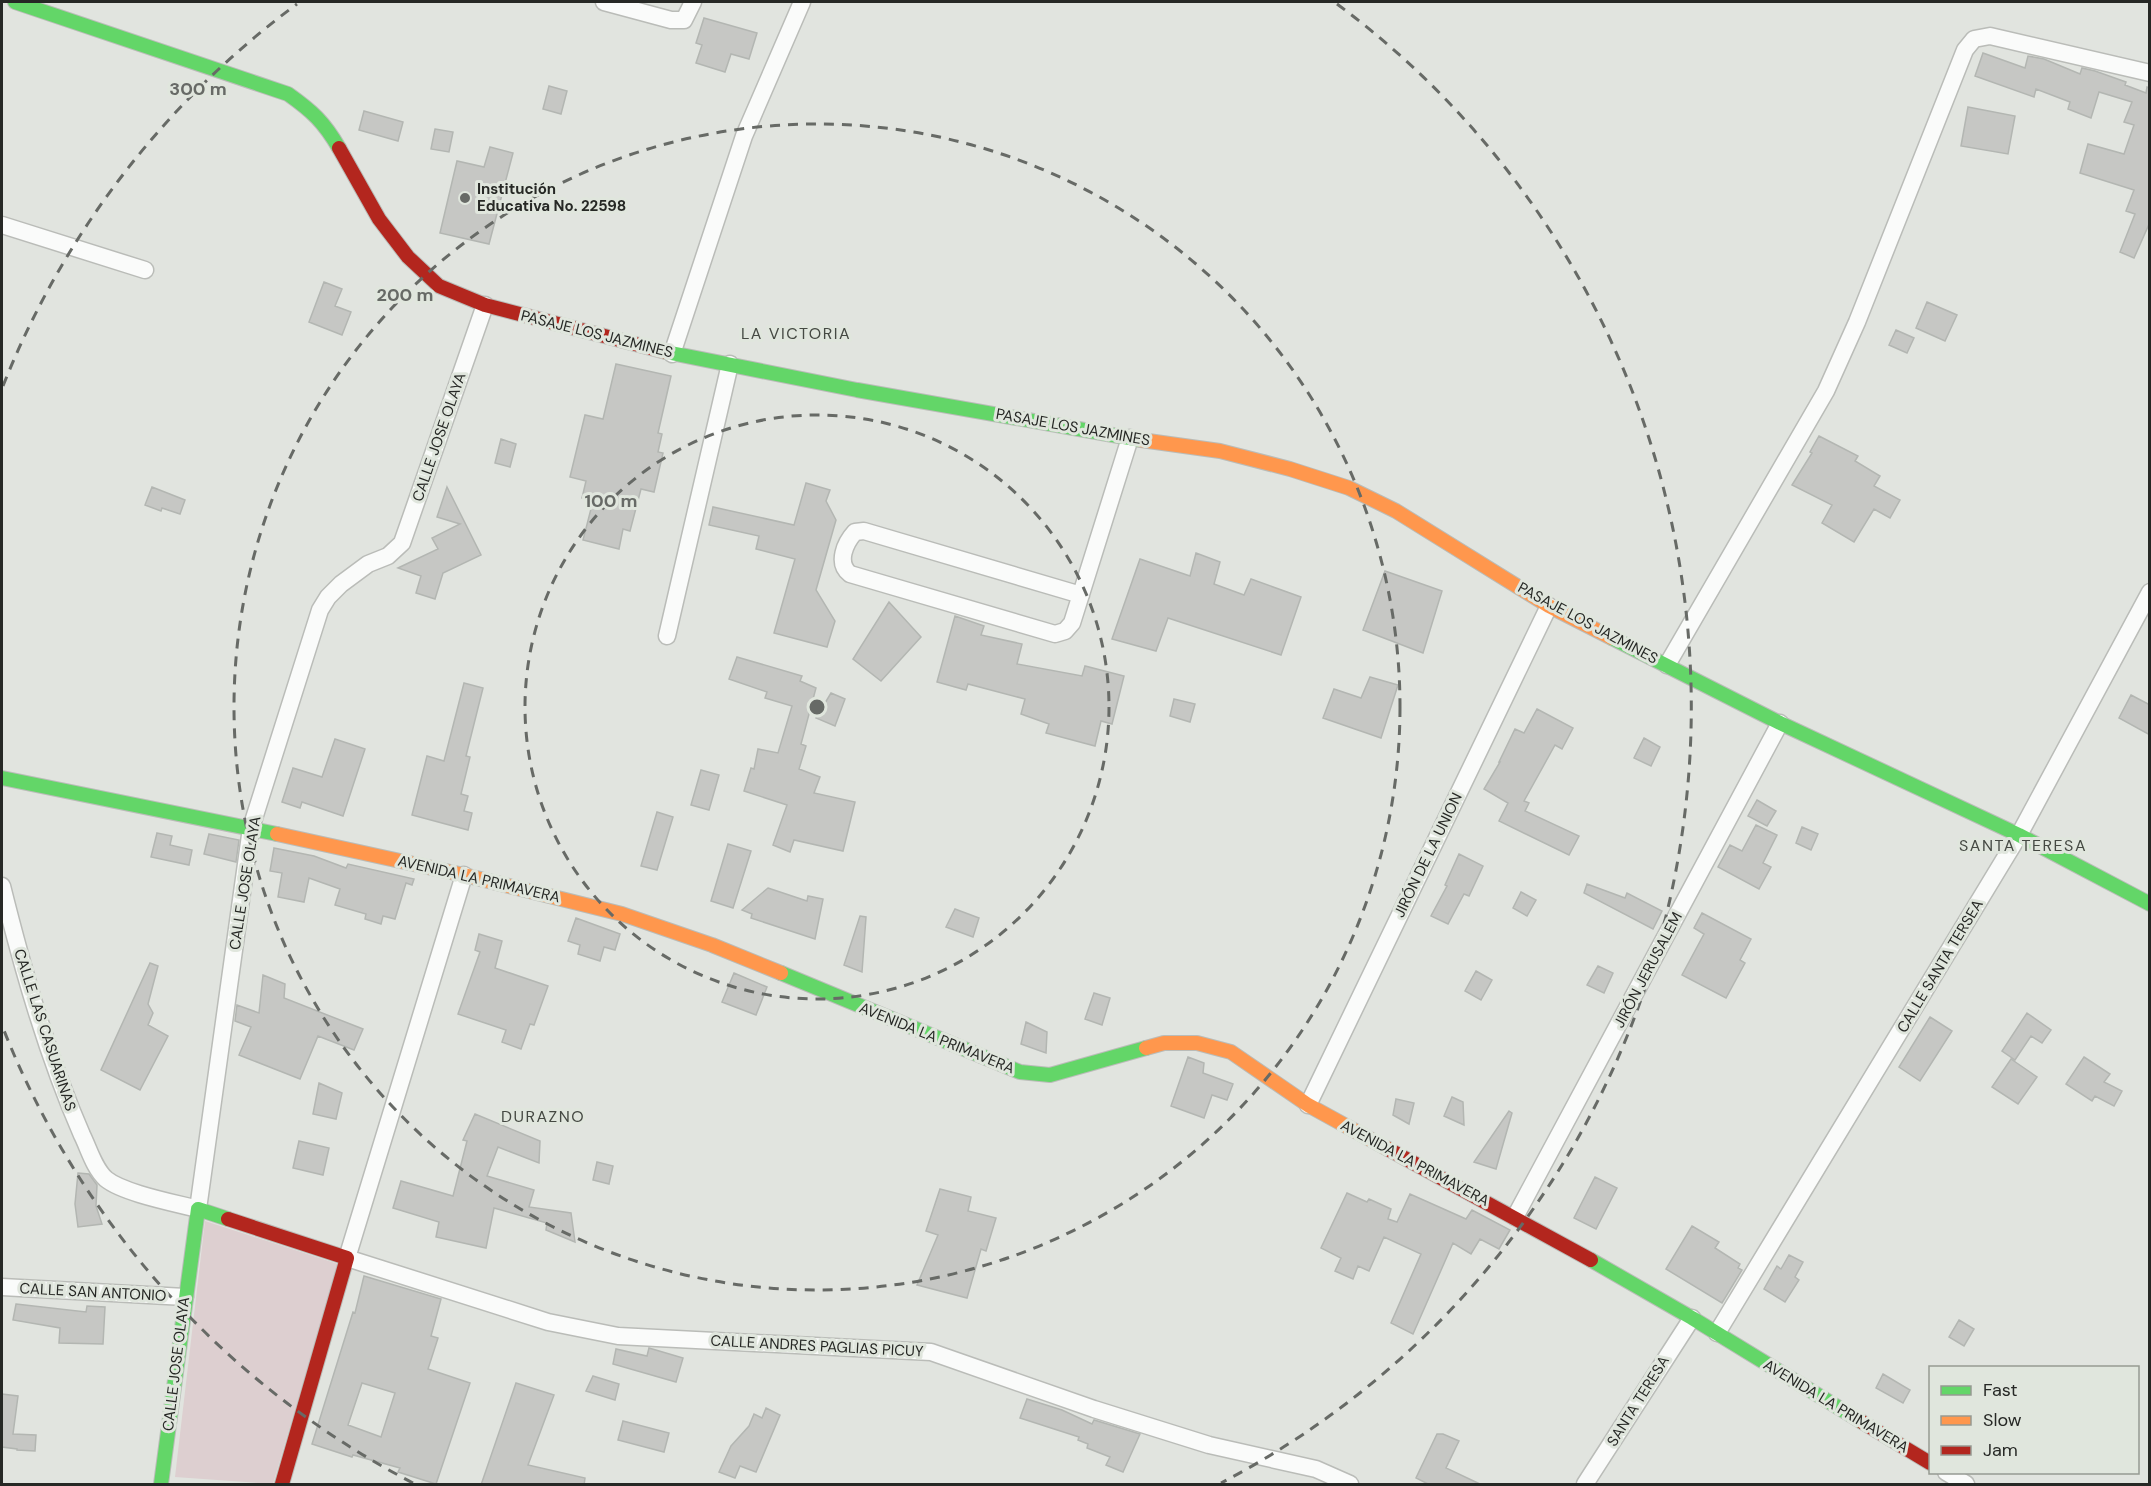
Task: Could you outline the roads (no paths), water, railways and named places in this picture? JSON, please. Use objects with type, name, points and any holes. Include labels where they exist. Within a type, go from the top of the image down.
[{"type":"street","name":"PASAJE LOS JAZMINES","points":[[15,2],[288,94],[308,108],[327,127],[379,219],[408,257],[439,286],[485,305],[672,354],[857,390],[1130,438],[1220,451],[1290,469],[1349,488],[1396,511],[1549,606],[1780,723],[2019,836],[2150,904]]},
{"type":"street","points":[[604,2],[671,20],[684,20],[693,2]]},
{"type":"street","points":[[672,354],[744,136],[802,2]]},
{"type":"street","points":[[1667,665],[1826,391],[1857,322],[1965,50],[1974,39],[1990,36],[2150,74]]},
{"type":"street","points":[[2,225],[145,270]]},
{"type":"street","name":"CALLE JOSE OLAYA","points":[[161,1485],[251,828],[320,610],[328,597],[341,584],[368,564],[387,556],[402,543],[485,305]]},
{"type":"street","points":[[667,636],[730,364]]},
{"type":"street","points":[[1081,595],[864,531],[855,532],[848,540],[842,561],[844,569],[849,574],[1055,634],[1065,631],[1072,623],[1081,595],[1130,438]]},
{"type":"street","name":"CALLE SANTA TERSEA","points":[[1717,1333],[2019,836],[2150,592]]},
{"type":"street","name":"JIRÓN DE LA UNION","points":[[1308,1105],[1549,606]]},
{"type":"street","name":"JIRÓN JERUSALEM","points":[[1515,1217],[1780,723]]},
{"type":"street","name":"AVENIDA LA PRIMAVERA","points":[[2,778],[251,828],[464,875],[622,914],[712,945],[1020,1072],[1050,1075],[1164,1043],[1197,1043],[1231,1052],[1308,1105],[1515,1217],[1692,1318],[1929,1462]]},
{"type":"street","points":[[282,1485],[347,1257],[464,875]]},
{"type":"street","name":"CALLE LAS CASUARINAS","points":[[2,886],[47,1043],[66,1098],[97,1167],[106,1179],[120,1187],[198,1209]]},
{"type":"street","points":[[198,1209],[347,1257]]},
{"type":"street","name":"CALLE ANDRES PAGLIAS PICUY","points":[[347,1257],[548,1322],[618,1336],[932,1352],[1094,1409],[1209,1445],[1316,1469],[1350,1485]]},
{"type":"street","name":"CALLE SAN ANTONIO","points":[[2,1287],[185,1297]]},
{"type":"street","name":"SANTA TERESA","points":[[1585,1485],[1692,1318]]},
{"type":"street","points":[[1307,1485],[1316,1469]]},
{"type":"street","points":[[1948,1474],[1966,1485]]},
{"type":"place","name":"Institución Educativa No. 22598","points":[[465,198]]},
{"type":"district","name":"LA VICTORIA","points":[[796,333]]},
{"type":"district","name":"SANTA TERESA","points":[[2023,845]]},
{"type":"district","name":"DURAZNO","points":[[543,1116]]}]
